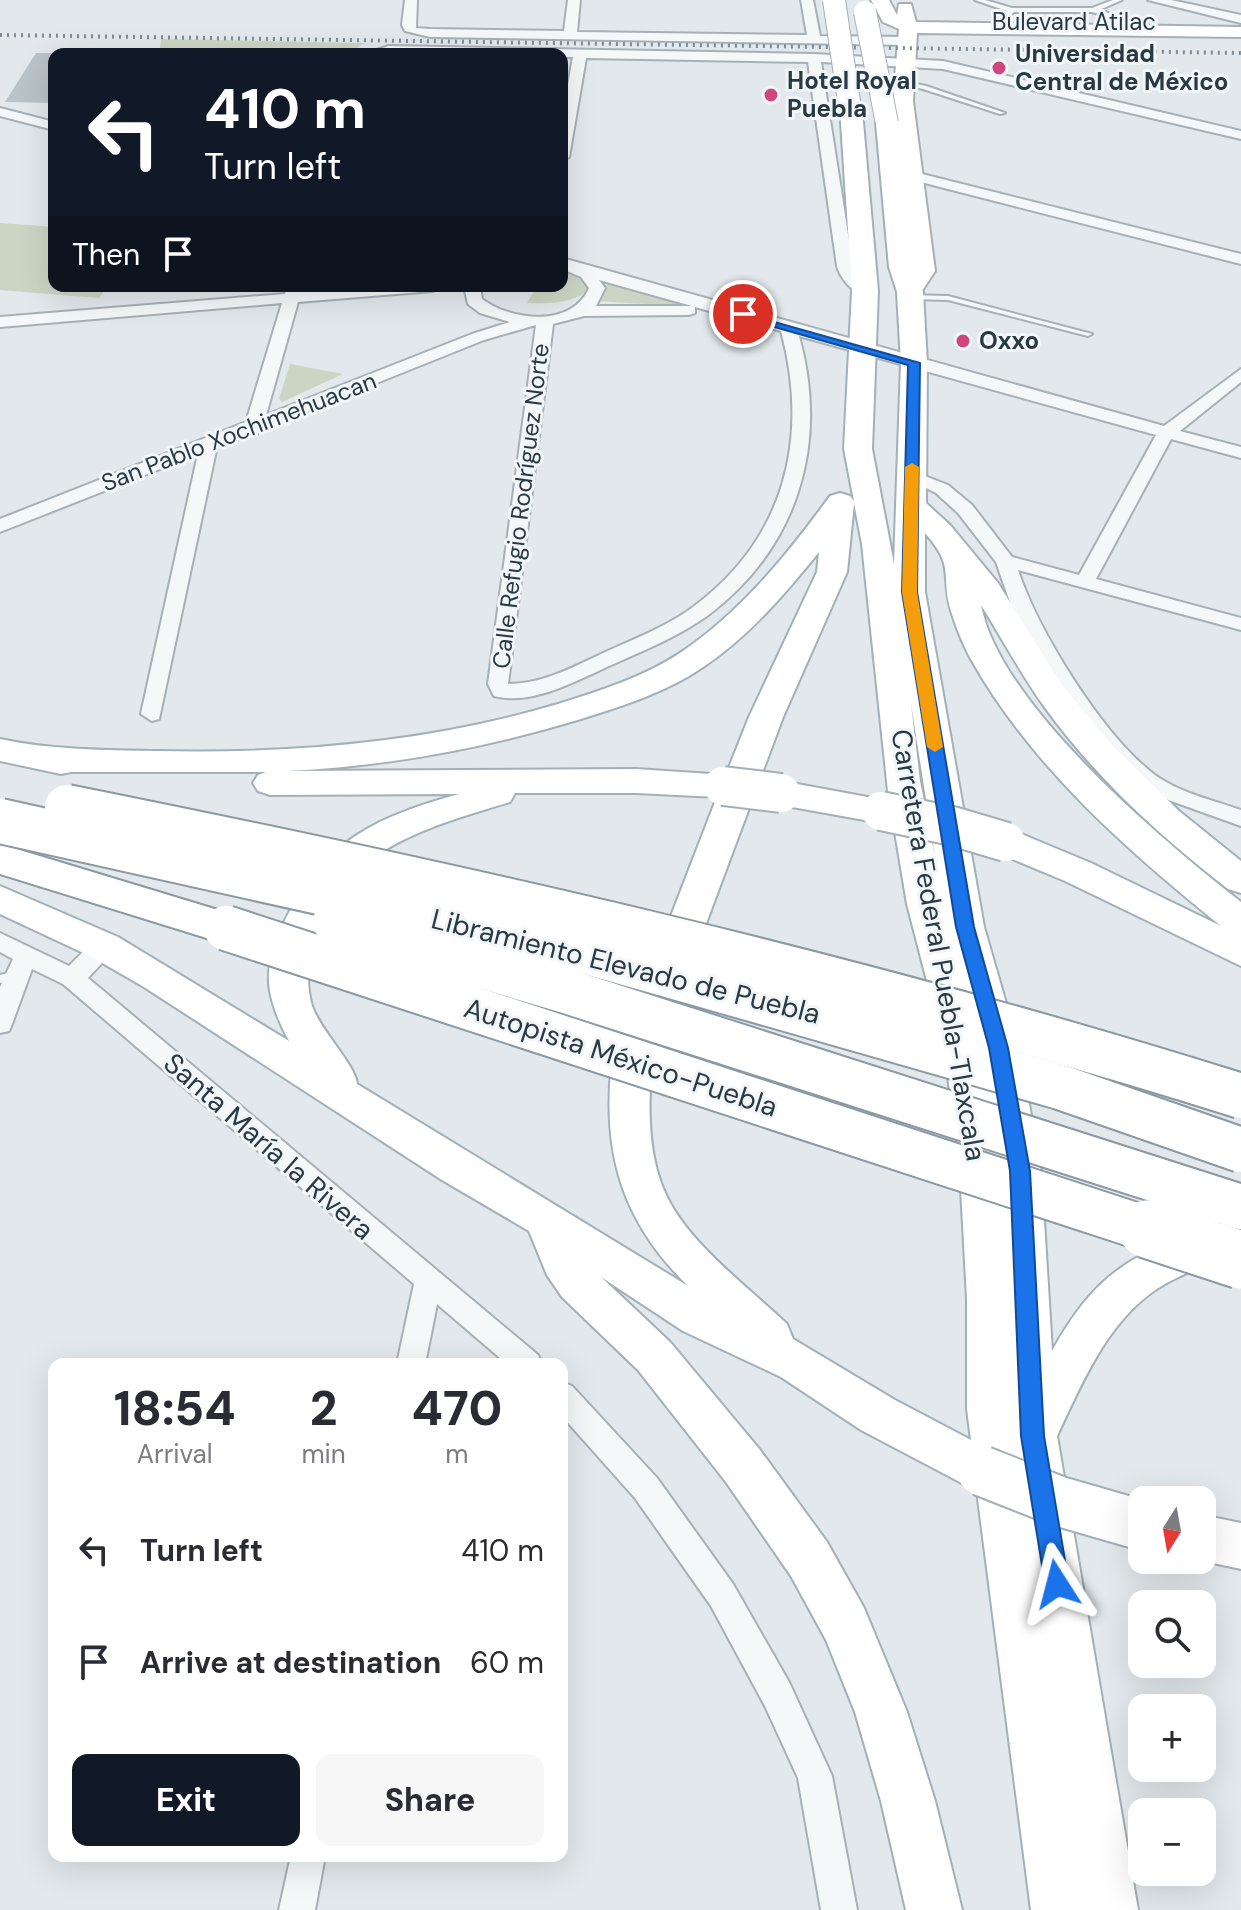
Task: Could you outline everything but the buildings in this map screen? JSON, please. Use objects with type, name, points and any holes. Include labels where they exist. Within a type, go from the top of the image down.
[{"type":"highway","name":"Libramiento Elevado de Puebla","points":[[0,793],[670,935],[1130,1060],[1241,1096]]},
{"type":"highway","name":"Autopista México-Puebla","points":[[0,811],[236,912],[1241,1260]]},
{"type":"highway","name":"Libramiento Elevado de Puebla","points":[[0,821],[584,951],[1060,1087],[1241,1150]]},
{"type":"highway","name":"Autopista México-Puebla","points":[[0,859],[236,912],[599,1002],[1241,1207]]},
{"type":"main road","name":"Carretera Federal Puebla-Tlaxcala","points":[[834,0],[852,122],[865,291],[858,449],[877,544],[903,781],[926,904],[963,1043],[980,1152],[989,1299],[990,1409],[1059,1910]]},
{"type":"main road","name":"Carretera Federal Puebla-Tlaxcala","points":[[869,4],[887,123],[901,267],[910,294],[914,363],[909,592],[965,927],[999,1048],[1020,1171],[1033,1436],[1110,1910]]},
{"type":"main road","points":[[869,4],[889,18],[905,20],[904,92],[924,271],[910,294]]},
{"type":"main road","name":"Bulevard Atilac","points":[[905,20],[1241,21]]},
{"type":"main road","name":"Bulevard Atilac","points":[[1003,20],[1241,32]]},
{"type":"main road","points":[[36,759],[163,763],[344,756],[488,734],[568,713],[636,687],[692,659],[761,598],[839,504],[861,464]]},
{"type":"main road","points":[[911,490],[961,562],[990,594],[1032,666],[1093,745],[1161,815],[1241,880]]},
{"type":"main road","points":[[797,1363],[666,1232],[647,1202],[637,1170],[630,1139],[628,1107],[631,1071],[655,1004],[766,717],[832,572],[839,504]]},
{"type":"main road","points":[[961,562],[961,594],[982,645],[1001,681],[1058,757],[1153,852],[1241,922]]},
{"type":"main road","points":[[0,750],[36,759],[127,773],[272,783],[579,781],[723,786],[781,793],[952,826],[1006,842],[1078,872],[1241,952]]},
{"type":"main road","points":[[352,1099],[326,1066],[291,1004],[286,969],[292,941],[312,903],[356,854],[374,840],[403,826],[502,793],[579,781]]},
{"type":"main road","points":[[0,899],[105,947],[158,977],[457,1168],[546,1219],[699,1317],[797,1363],[889,1421],[982,1471],[1058,1501],[1128,1521]]},
{"type":"main road","points":[[1146,907],[1201,946],[1241,981]]},
{"type":"main road","points":[[546,1219],[563,1262],[578,1284],[662,1366],[743,1466],[809,1559],[846,1626],[881,1712],[908,1801],[934,1910]]},
{"type":"main road","points":[[1033,1436],[1077,1353],[1104,1312],[1125,1288],[1159,1265],[1208,1246],[1241,1225]]},
{"type":"main road","points":[[1216,1541],[1241,1546]]},
{"type":"street","points":[[411,0],[408,25],[411,31],[814,40],[905,20]]},
{"type":"street","points":[[570,35],[574,0]]},
{"type":"street","points":[[807,0],[814,40]]},
{"type":"street","points":[[1154,0],[1182,2],[1241,21]]},
{"type":"street","points":[[568,54],[814,58],[906,62],[970,69],[1241,135]]},
{"type":"street","points":[[568,123],[580,54]]},
{"type":"street","points":[[814,58],[845,266],[847,273],[865,291]]},
{"type":"street","points":[[0,112],[48,124]]},
{"type":"street","points":[[1224,130],[1241,117]]},
{"type":"street","points":[[914,176],[1241,259]]},
{"type":"street","points":[[568,265],[1241,453]]},
{"type":"street","points":[[580,311],[593,300],[597,291],[593,279],[584,271]]},
{"type":"street","points":[[0,322],[293,292],[253,429]]},
{"type":"street","points":[[454,292],[490,313],[539,321]]},
{"type":"street","name":"San Pablo Xochimehuacan","points":[[1,525],[253,429],[478,337],[580,311],[655,309],[743,314]]},
{"type":"street","points":[[478,337],[490,323],[490,313]]},
{"type":"street","name":"Calle Refugio Rodríguez Norte","points":[[539,321],[498,684],[501,691],[518,692],[553,681],[643,641],[698,612],[751,563],[781,517],[790,494],[800,447],[803,395],[788,327]]},
{"type":"street","points":[[1085,582],[1166,433],[1241,374]]},
{"type":"street","points":[[152,714],[209,444]]},
{"type":"street","points":[[911,490],[942,489],[965,509],[1005,561],[1021,606],[1050,655],[1126,760],[1148,781],[1241,818]]},
{"type":"street","points":[[1005,561],[1241,624]]},
{"type":"street","name":"Santa María la Rivera","points":[[0,942],[15,970],[72,978],[522,1358]]},
{"type":"street","points":[[72,978],[105,947]]},
{"type":"street","points":[[0,1024],[15,970]]},
{"type":"street","points":[[412,1358],[428,1282]]},
{"type":"street","points":[[568,1402],[646,1488],[722,1595],[777,1694],[815,1776],[839,1910]]},
{"type":"street","points":[[297,1910],[307,1862]]},
{"type":"lane","points":[[978,0],[1003,20],[1092,10],[1119,0]]},
{"type":"lane","points":[[1092,10],[1131,22]]},
{"type":"lane","points":[[904,92],[924,87],[1002,113]]},
{"type":"lane","points":[[910,294],[948,298],[1088,334]]},
{"type":"green space","points":[[161,39],[365,43],[357,48],[160,48]]},
{"type":"green space","points":[[0,223],[48,227],[48,292],[104,292],[99,298],[0,290]]},
{"type":"green space","points":[[568,269],[593,284],[572,299],[527,303],[533,292],[568,292]]},
{"type":"green space","points":[[611,280],[684,300],[679,306],[595,301]]},
{"type":"green space","points":[[290,364],[343,374],[282,402],[279,399]]},
{"type":"railway","points":[[0,35],[1241,53]]},
{"type":"slow traffic","points":[[912,467],[909,592],[935,747]]},
{"type":"place","name":"Universidad Central de México","points":[[999,68]]},
{"type":"place","name":"Hotel Royal Puebla","points":[[771,95]]},
{"type":"place","name":"Oxxo","points":[[963,341]]},
{"type":"route","points":[[743,314],[914,363],[909,592],[965,927],[999,1048],[1020,1171],[1033,1436],[1057,1584]]}]
